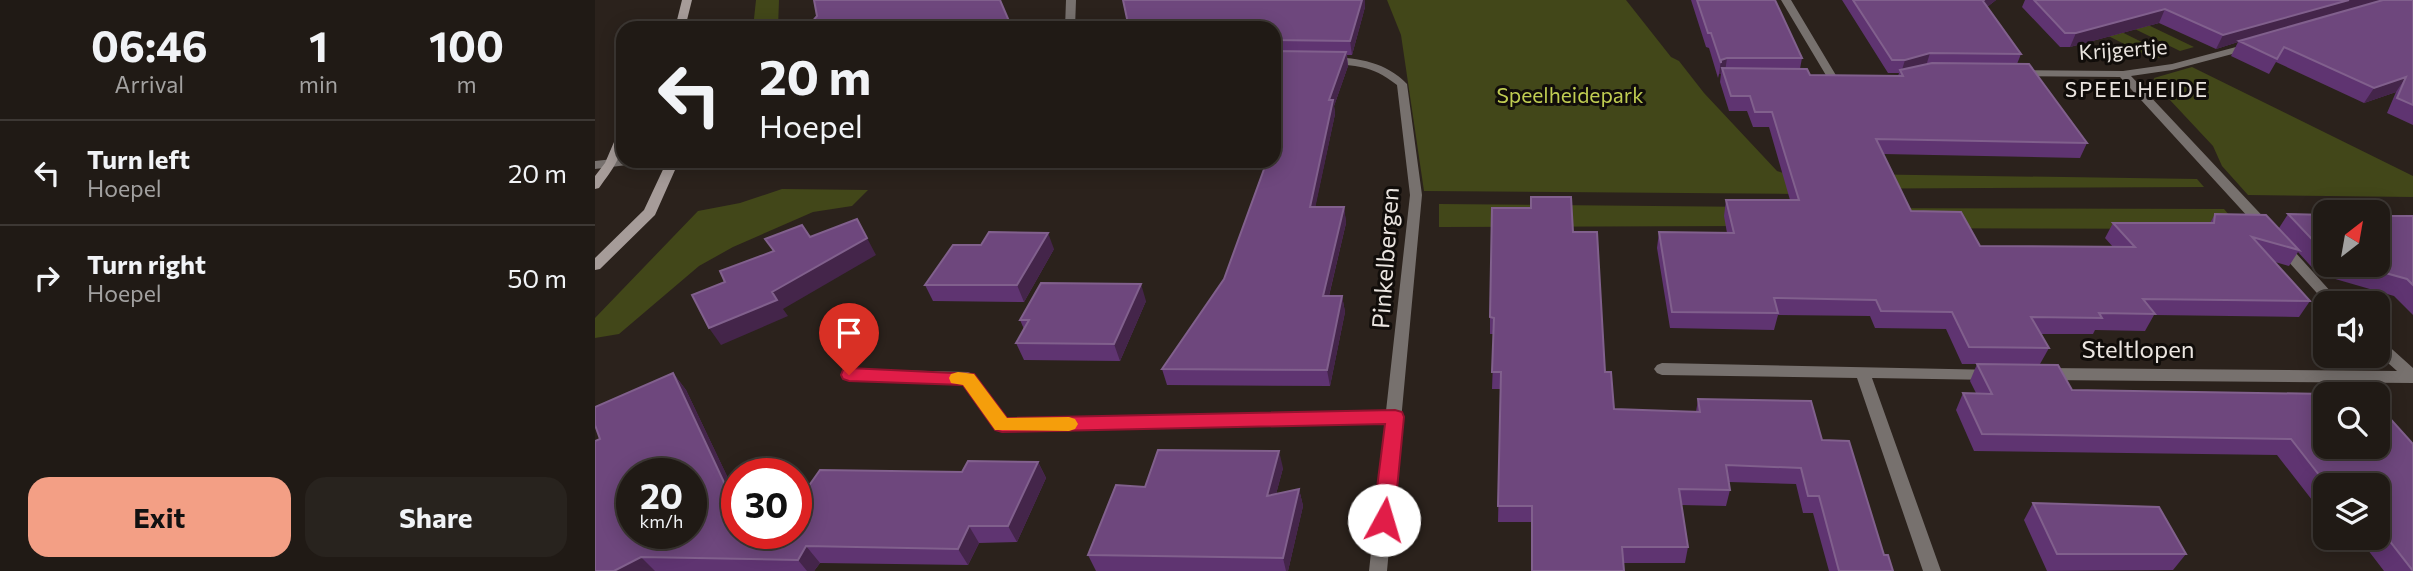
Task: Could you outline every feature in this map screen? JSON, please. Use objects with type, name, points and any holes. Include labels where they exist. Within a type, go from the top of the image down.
[{"type":"main road","points":[[682,21],[687,0]]},
{"type":"main road","points":[[595,185],[616,151]]},
{"type":"main road","points":[[595,266],[650,212],[670,168]]},
{"type":"street","points":[[1070,21],[1071,0]]},
{"type":"street","points":[[1786,0],[1832,77]]},
{"type":"street","name":"Krijgertje","points":[[2005,73],[2123,74],[2172,67],[2259,43]]},
{"type":"street","name":"Pinkelbergen","points":[[1312,60],[1362,61],[1383,67],[1402,84],[1416,195],[1378,571]]},
{"type":"street","points":[[2123,74],[2323,291]]},
{"type":"street","points":[[1819,77],[1846,78]]},
{"type":"street","points":[[595,165],[616,162]]},
{"type":"street","name":"Steltlopen","points":[[2390,356],[2413,376]]},
{"type":"street","name":"Steltlopen","points":[[1662,369],[1863,373],[2413,376]]},
{"type":"street","points":[[1863,373],[1932,571]]},
{"type":"street","points":[[849,375],[968,378],[1002,425],[1395,417]]},
{"type":"green space","points":[[756,0],[779,0],[778,21],[754,21]]},
{"type":"green space","name":"Speelheidepark","points":[[1387,0],[1626,0],[1671,57],[1679,61],[1704,93],[1777,171],[1783,173],[2197,179],[2204,187],[1793,189],[1796,194],[1424,191],[1401,35]]},
{"type":"green space","points":[[2037,0],[2057,0],[2168,55],[2154,59]]},
{"type":"green space","points":[[2075,0],[2096,0],[2194,47],[2180,51]]},
{"type":"green space","points":[[2192,67],[2413,176],[2413,197],[2248,195],[2222,166],[2213,146],[2155,84],[2154,78]]},
{"type":"green space","points":[[782,189],[868,190],[852,206],[813,212],[733,247],[699,266],[619,334],[595,338],[595,318],[698,211],[740,203]]},
{"type":"green space","points":[[1439,204],[1760,207],[1744,226],[1439,227]]},
{"type":"green space","points":[[1796,208],[2224,209],[2241,229],[1813,228]]},
{"type":"building","points":[[814,0],[1000,0],[1009,21],[813,21],[817,16]]},
{"type":"building","points":[[1123,0],[1362,0],[1350,41],[1281,40],[1281,21],[1128,21]]},
{"type":"building","points":[[1697,0],[1775,0],[1802,58],[1727,58],[1721,60],[1721,63]]},
{"type":"building","points":[[1853,0],[1984,0],[2021,54],[1930,53],[1905,60],[1892,60]]},
{"type":"building","points":[[2034,0],[2349,0],[2223,35],[2165,9],[2076,33],[2065,33]]},
{"type":"building","points":[[2383,0],[2413,0],[2413,105],[2397,98],[2406,77],[2374,88],[2284,47],[2277,59],[2239,41]]},
{"type":"building","points":[[1281,51],[1346,52],[1329,100],[1333,100],[1310,207],[1344,207],[1323,296],[1342,296],[1327,370],[1162,369],[1224,279],[1264,168],[1281,168]]},
{"type":"building","points":[[1932,63],[2029,64],[2087,143],[1876,139],[1911,211],[1961,212],[1980,246],[2135,247],[2113,223],[2214,223],[2215,214],[2266,215],[2299,250],[2252,237],[2310,301],[2143,299],[2155,314],[2099,313],[2102,318],[2031,317],[2049,348],[1969,347],[1952,312],[1881,311],[1876,300],[1774,298],[1778,313],[1672,312],[1659,232],[1734,233],[1726,200],[1799,200],[1772,112],[1755,112],[1750,96],[1731,96],[1722,68],[1807,69],[1810,75],[1903,76],[1900,70]]},
{"type":"building","points":[[1531,197],[1571,197],[1573,232],[1597,232],[1605,372],[1611,372],[1614,409],[1700,412],[1698,399],[1811,401],[1822,440],[1849,441],[1884,555],[1888,555],[1893,571],[1839,571],[1819,496],[1808,496],[1801,468],[1726,465],[1730,490],[1679,489],[1688,547],[1622,547],[1624,571],[1532,571],[1532,506],[1498,506],[1501,372],[1492,372],[1494,318],[1490,317],[1492,208],[1531,208]]},
{"type":"building","points":[[2288,214],[2313,215],[2313,240]]},
{"type":"building","points":[[2391,216],[2413,216],[2413,285],[2407,279],[2391,275]]},
{"type":"building","points":[[857,219],[867,238],[772,292],[777,300],[709,328],[692,295],[725,282],[720,271],[774,251],[765,239],[802,225],[810,237]]},
{"type":"building","points":[[989,232],[1048,233],[1017,285],[925,285],[953,245],[981,245]]},
{"type":"building","points":[[1041,283],[1141,284],[1114,344],[1016,343],[1029,320],[1020,320]]},
{"type":"building","points":[[1977,364],[2058,365],[2072,390],[2313,394],[2313,459],[2390,459],[2390,418],[2413,444],[2413,571],[2390,541],[2390,473],[2318,473],[2291,439],[1982,434],[1963,393],[1992,394]]},
{"type":"building","points":[[673,373],[721,476],[721,549],[804,549],[798,560],[641,557],[614,571],[595,571],[595,441],[600,439],[595,425],[595,407]]},
{"type":"building","points":[[1158,450],[1279,451],[1267,496],[1299,489],[1283,558],[1088,555],[1116,485],[1145,487]]},
{"type":"building","points":[[968,461],[1038,462],[1008,526],[969,526],[958,549],[812,546],[812,481],[820,470],[962,472]]},
{"type":"building","points":[[2033,503],[2159,507],[2186,554],[2057,554]]},
{"type":"slow traffic","points":[[958,378],[968,378],[1002,425],[1069,424]]},
{"type":"district","name":"SPEELHEIDE","points":[[2137,90]]},
{"type":"route","points":[[849,375],[968,378],[1002,425],[1395,417],[1384,520]]}]
